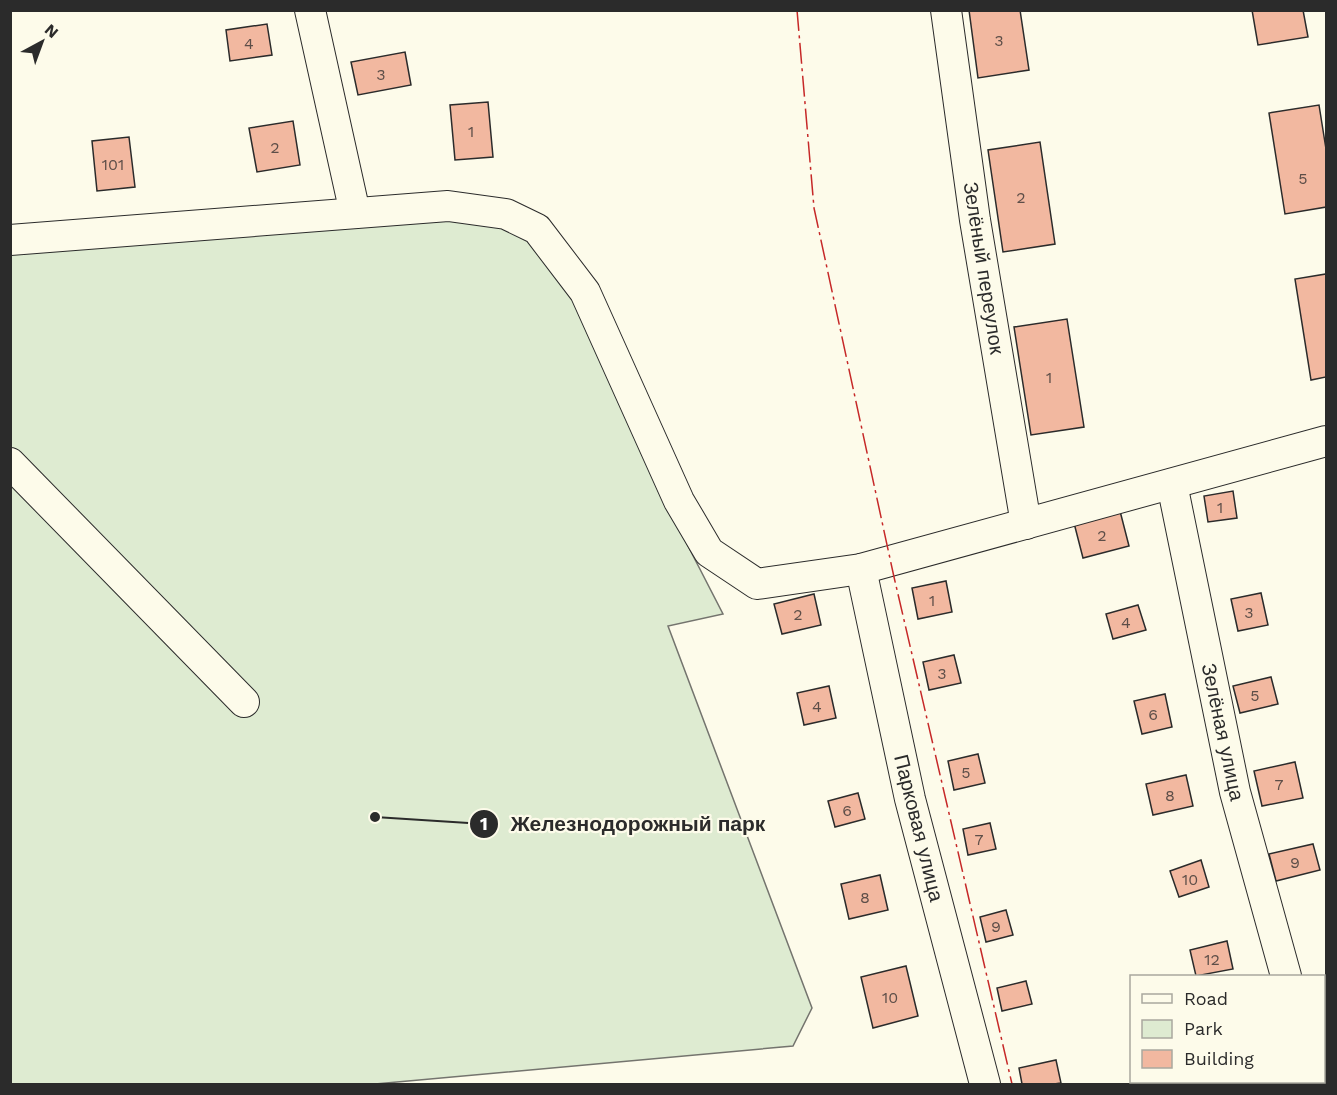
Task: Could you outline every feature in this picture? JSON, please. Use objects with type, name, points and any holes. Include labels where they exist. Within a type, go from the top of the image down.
[{"type":"street","points":[[310,10],[355,213]]},
{"type":"street","name":"Зелёный переулок","points":[[946,10],[975,220],[1026,524]]},
{"type":"street","points":[[10,240],[448,206],[506,214],[537,229],[585,292],[679,501],[709,552],[757,584],[861,569],[1326,441]]},
{"type":"street","points":[[10,463],[244,702]]},
{"type":"street","name":"Зелёная улица","points":[[1172,484],[1235,792],[1286,975]]},
{"type":"street","name":"Парковая улица","points":[[861,569],[910,799],[985,1084]]},
{"type":"green space","points":[[445,215],[493,222],[537,243],[591,328],[669,509],[723,614],[668,626],[812,1008],[793,1046],[375,1084],[11,1084],[11,250]]},
{"type":"building","points":[[969,10],[1020,10],[1029,70],[978,78]]},
{"type":"building","points":[[1252,10],[1303,10],[1308,37],[1258,45]]},
{"type":"building","points":[[267,24],[272,55],[230,61],[226,30]]},
{"type":"building","points":[[405,52],[411,85],[358,95],[351,62]]},
{"type":"building","points":[[488,102],[493,157],[455,160],[450,105]]},
{"type":"building","points":[[1319,105],[1326,149],[1326,207],[1285,214],[1269,113]]},
{"type":"building","points":[[293,121],[300,165],[257,172],[249,128]]},
{"type":"building","points":[[129,137],[135,187],[97,191],[92,141]]},
{"type":"building","points":[[1040,142],[1055,244],[1003,252],[988,150]]},
{"type":"building","points":[[1326,274],[1326,377],[1311,380],[1295,279]]},
{"type":"building","points":[[1067,319],[1084,427],[1031,435],[1014,327]]},
{"type":"building","points":[[1233,491],[1237,518],[1208,522],[1204,496]]},
{"type":"building","points":[[1120,511],[1129,546],[1083,558],[1074,523]]},
{"type":"building","points":[[946,581],[952,612],[918,619],[912,588]]},
{"type":"building","points":[[1261,593],[1268,625],[1238,631],[1231,599]]},
{"type":"building","points":[[814,594],[821,625],[782,634],[774,604]]},
{"type":"building","points":[[1138,605],[1146,630],[1113,639],[1106,614]]},
{"type":"building","points":[[954,655],[961,683],[929,690],[923,662]]},
{"type":"building","points":[[1271,677],[1278,704],[1240,713],[1233,686]]},
{"type":"building","points":[[829,686],[836,718],[804,725],[797,693]]},
{"type":"building","points":[[1165,694],[1172,727],[1142,734],[1134,701]]},
{"type":"building","points":[[978,754],[985,783],[954,790],[948,761]]},
{"type":"building","points":[[1295,762],[1303,798],[1262,806],[1254,771]]},
{"type":"building","points":[[1186,775],[1193,806],[1153,815],[1146,784]]},
{"type":"building","points":[[858,793],[865,819],[835,827],[828,801]]},
{"type":"building","points":[[990,823],[996,849],[968,855],[963,829]]},
{"type":"building","points":[[1313,844],[1320,870],[1276,881],[1269,854]]},
{"type":"building","points":[[1201,860],[1209,887],[1179,897],[1170,871]]},
{"type":"building","points":[[880,875],[888,910],[849,919],[841,884]]},
{"type":"building","points":[[1006,910],[1013,935],[986,942],[980,917]]},
{"type":"building","points":[[1227,941],[1233,969],[1196,975],[1190,950]]},
{"type":"building","points":[[906,966],[918,1016],[873,1028],[861,977]]},
{"type":"building","points":[[1325,976],[1326,976],[1325,1004]]},
{"type":"building","points":[[1026,981],[1032,1004],[1002,1011],[997,988]]},
{"type":"building","points":[[1056,1060],[1061,1083],[1022,1084],[1019,1068]]},
{"type":"power","points":[[797,10],[814,208],[894,577],[1012,1084]]},
{"type":"place","name":"Железнодорожный парк","points":[[375,817]]}]
